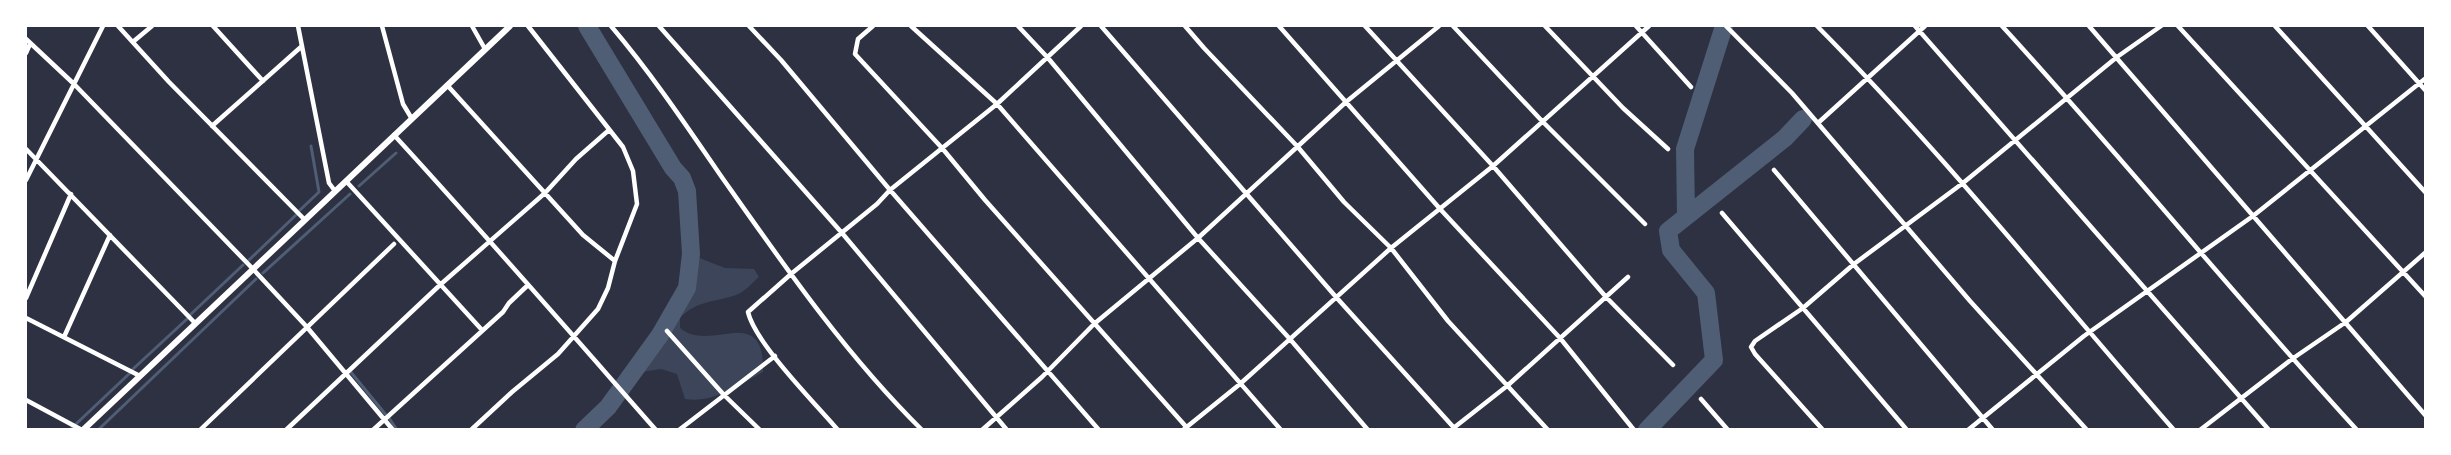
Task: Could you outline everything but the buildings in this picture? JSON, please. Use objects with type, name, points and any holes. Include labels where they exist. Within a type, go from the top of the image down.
[{"type":"main road","points":[[82,429],[510,26]]},
{"type":"street","points":[[26,180],[103,26]]},
{"type":"street","points":[[118,26],[169,82],[305,220]]},
{"type":"street","points":[[134,41],[152,26]]},
{"type":"street","points":[[213,26],[263,81]]},
{"type":"street","points":[[298,26],[329,183],[335,191]]},
{"type":"street","points":[[382,26],[403,104],[412,118]]},
{"type":"street","points":[[472,26],[485,49]]},
{"type":"street","points":[[471,429],[558,354],[598,309],[608,288],[615,261],[637,204],[633,171],[623,147],[528,26]]},
{"type":"street","points":[[611,26],[670,100],[791,274],[845,345],[922,429]]},
{"type":"street","points":[[659,26],[842,233],[1007,429]]},
{"type":"street","points":[[749,26],[782,60],[890,190],[1099,429]]},
{"type":"street","points":[[911,26],[997,104],[1281,429]]},
{"type":"street","points":[[1018,26],[1048,58],[1198,238],[1368,429]]},
{"type":"street","points":[[838,429],[775,356],[748,312],[877,204],[890,190],[997,104],[1081,26]]},
{"type":"street","points":[[1101,26],[1453,429],[1507,386],[1628,277]]},
{"type":"street","points":[[1185,26],[1297,146],[1344,202],[1391,248],[1448,321],[1548,429]]},
{"type":"street","points":[[1279,26],[1441,210],[1560,338],[1634,429]]},
{"type":"street","points":[[1365,26],[1492,166],[1606,297],[1673,366]]},
{"type":"street","points":[[982,429],[1048,371],[1094,324],[1198,238],[1346,102],[1398,62],[1439,26]]},
{"type":"street","points":[[1453,26],[1542,121],[1645,225]]},
{"type":"street","points":[[1545,26],[1623,108],[1668,149]]},
{"type":"street","points":[[1636,26],[1691,87]]},
{"type":"street","points":[[868,27],[858,39],[855,54],[942,148],[1186,428],[1240,384],[1391,248],[1441,210],[1492,166],[1649,26]]},
{"type":"street","points":[[1726,26],[1818,123],[1970,301],[2087,429]]},
{"type":"street","points":[[1817,26],[1869,78],[1963,183],[2089,333],[2174,429]]},
{"type":"street","points":[[1915,26],[2016,139],[2145,291],[2269,429]]},
{"type":"street","points":[[1818,123],[1925,26]]},
{"type":"street","points":[[2002,26],[2067,97],[2292,359],[2357,429]]},
{"type":"street","points":[[2089,26],[2426,416]]},
{"type":"street","points":[[1823,429],[1755,354],[1751,347],[1755,341],[1803,308],[1854,264],[1963,183],[2117,57],[2161,26]]},
{"type":"street","points":[[2178,26],[2426,297]]},
{"type":"street","points":[[2275,26],[2426,193]]},
{"type":"street","points":[[2368,26],[2426,91]]},
{"type":"street","points":[[26,39],[74,84],[253,269],[306,326],[393,429]]},
{"type":"street","points":[[26,53],[30,44]]},
{"type":"street","points":[[212,126],[303,46]]},
{"type":"street","points":[[1968,429],[2145,291],[2253,216],[2363,125],[2426,78]]},
{"type":"street","points":[[447,85],[583,235],[615,261]]},
{"type":"street","points":[[286,429],[441,284],[545,193],[576,159],[609,130]]},
{"type":"street","points":[[394,135],[492,241],[572,337],[656,429]]},
{"type":"street","points":[[26,149],[195,323]]},
{"type":"street","points":[[1774,170],[1993,429]]},
{"type":"street","points":[[346,181],[482,330]]},
{"type":"street","points":[[26,298],[71,194]]},
{"type":"street","points":[[1722,213],[1908,429]]},
{"type":"street","points":[[64,338],[110,235]]},
{"type":"street","points":[[200,429],[394,244]]},
{"type":"street","points":[[2200,429],[2292,359],[2346,322],[2426,252]]},
{"type":"street","points":[[374,429],[503,312],[528,285]]},
{"type":"street","points":[[26,318],[140,375]]},
{"type":"street","points":[[667,331],[724,395],[760,429]]},
{"type":"street","points":[[679,429],[775,356]]},
{"type":"street","points":[[1701,399],[1728,429]]},
{"type":"street","points":[[26,400],[82,429]]},
{"type":"shaded area","points":[[697,257],[725,268],[754,269],[759,277],[739,294],[692,308],[680,318],[680,328],[692,334],[706,336],[746,334],[755,339],[761,351],[763,372],[726,392],[695,400],[685,399],[677,374],[661,369],[641,372],[643,360],[686,290],[689,264]]},
{"type":"waterway","points":[[584,430],[608,407],[660,335],[687,288],[691,254],[687,191],[682,178],[673,168],[587,26]]},
{"type":"waterway","points":[[1686,216],[1685,149],[1724,26]]},
{"type":"waterway","points":[[1647,430],[1714,360],[1706,293],[1671,250],[1668,231],[1785,138],[1803,119]]},
{"type":"waterway","points":[[300,210],[319,192],[311,146]]},
{"type":"waterway","points":[[359,186],[396,153]]},
{"type":"waterway","points":[[263,273],[350,194]]},
{"type":"waterway","points":[[249,260],[296,215]]},
{"type":"waterway","points":[[190,315],[243,265]]},
{"type":"waterway","points":[[98,430],[256,279]]},
{"type":"waterway","points":[[133,369],[187,319]]},
{"type":"waterway","points":[[350,371],[386,415]]},
{"type":"waterway","points":[[76,424],[130,373]]},
{"type":"waterway","points":[[389,418],[397,430]]}]
